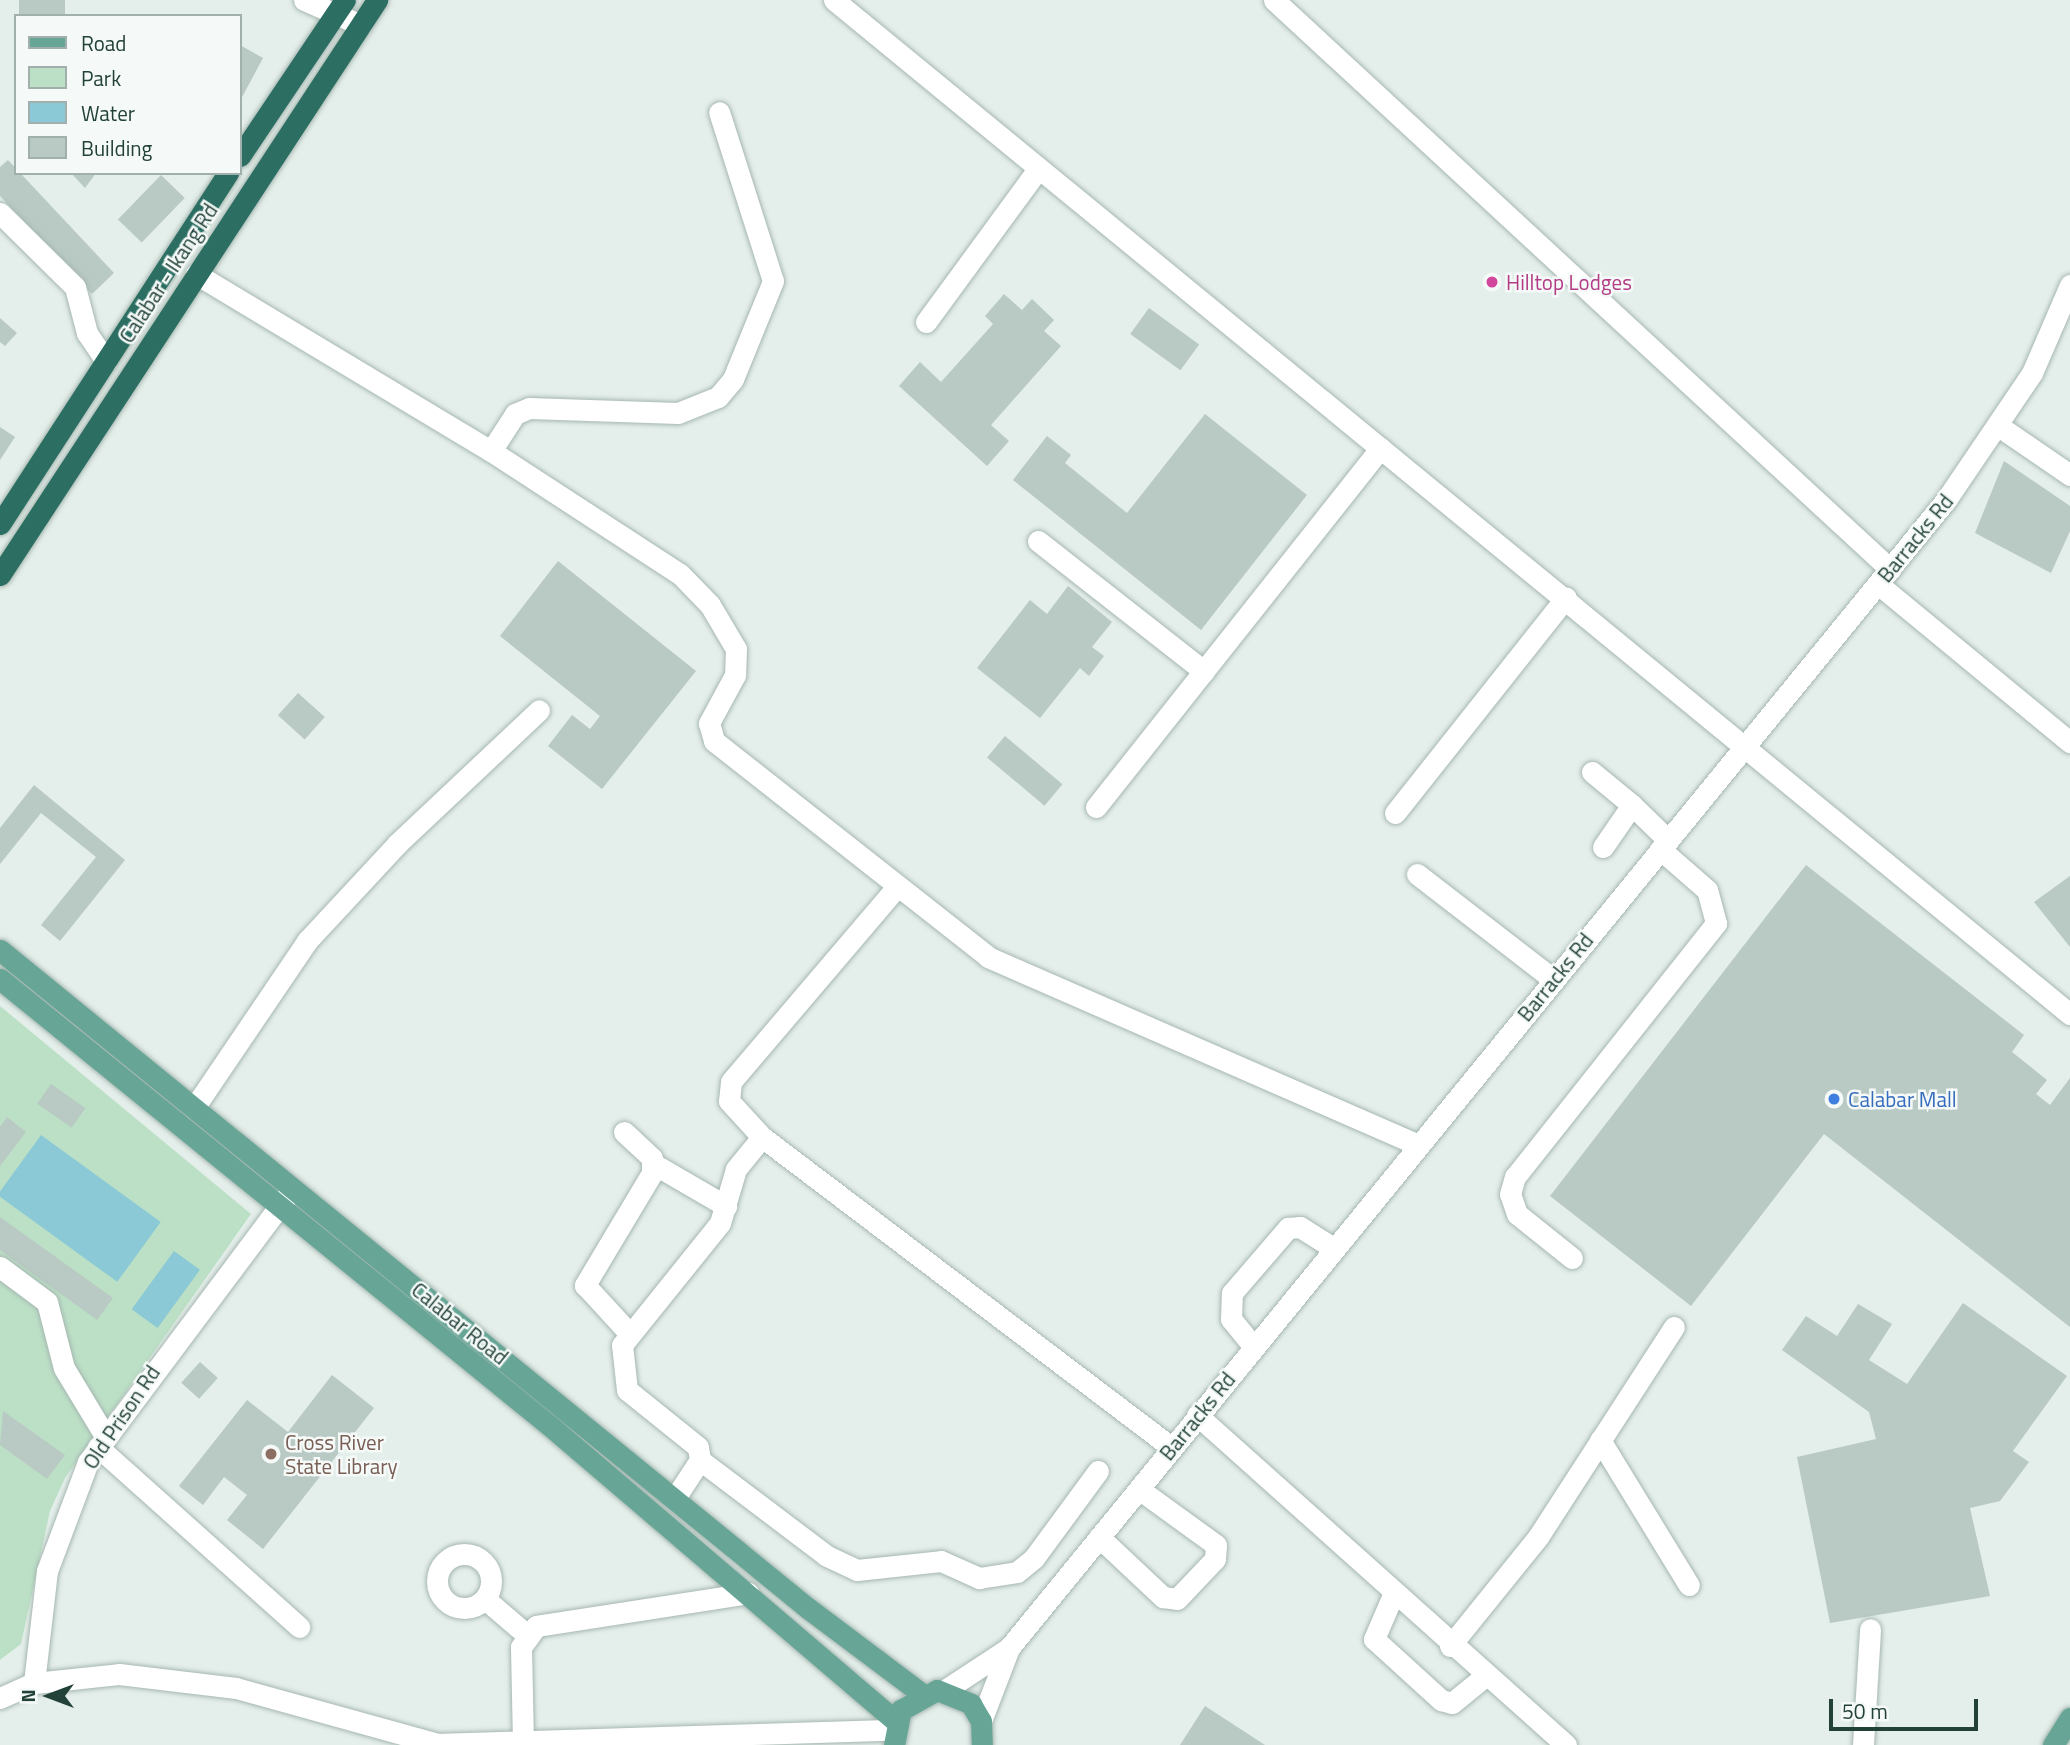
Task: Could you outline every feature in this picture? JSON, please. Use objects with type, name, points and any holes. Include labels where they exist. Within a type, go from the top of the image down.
[{"type":"highway","name":"Calabar - Ikang Rd","points":[[0,575],[377,0]]},
{"type":"highway","points":[[242,153],[341,6]]},
{"type":"highway","name":"Calabar - Ikang Rd","points":[[0,524],[227,175]]},
{"type":"main road","name":"Calabar Road","points":[[0,950],[675,1498],[921,1693]]},
{"type":"main road","name":"Calabar Road","points":[[0,979],[275,1207],[550,1425],[748,1593],[894,1732]]},
{"type":"main road","points":[[894,1732],[921,1693],[945,1690],[971,1704],[983,1738]]},
{"type":"main road","points":[[2053,1745],[2070,1718]]},
{"type":"street","points":[[304,0],[341,6],[361,25]]},
{"type":"street","points":[[1275,0],[1884,576],[2070,743]]},
{"type":"street","points":[[847,4],[1038,169],[1746,742],[2070,1014]]},
{"type":"street","points":[[491,451],[516,414],[529,408],[678,413],[718,397],[733,379],[773,281],[719,112]]},
{"type":"street","points":[[926,322],[1038,169]]},
{"type":"street","points":[[0,213],[75,287],[87,333],[106,361]]},
{"type":"street","points":[[196,274],[491,451],[680,574],[701,595],[736,649],[735,675],[709,723],[713,741],[895,889],[996,962],[1418,1145]]},
{"type":"street","name":"Barracks Rd","points":[[945,1690],[1009,1648],[1884,576],[2000,427],[2070,285]]},
{"type":"street","points":[[2000,427],[2070,475]]},
{"type":"street","points":[[1096,807],[1381,448]]},
{"type":"street","points":[[1038,541],[1204,671]]},
{"type":"street","points":[[1395,813],[1566,597]]},
{"type":"street","points":[[194,1108],[307,941],[397,844],[539,710]]},
{"type":"street","points":[[1572,1258],[1517,1214],[1510,1194],[1515,1177],[1716,923],[1707,890],[1663,844],[1632,805],[1592,772]]},
{"type":"street","points":[[1603,847],[1632,805]]},
{"type":"street","points":[[1417,874],[1553,979]]},
{"type":"street","points":[[895,889],[731,1082],[735,1112],[762,1137],[1171,1447]]},
{"type":"street","points":[[624,1132],[652,1163],[726,1206]]},
{"type":"street","points":[[675,1498],[700,1460],[698,1447],[627,1390],[621,1360],[629,1333],[720,1223],[736,1169],[762,1137]]},
{"type":"street","points":[[629,1333],[585,1285],[652,1163]]},
{"type":"street","name":"Old Prison Rd","points":[[34,1683],[56,1536],[101,1441],[275,1207],[292,1189]]},
{"type":"street","points":[[1253,1346],[1231,1319],[1232,1293],[1287,1228],[1300,1227],[1335,1249]]},
{"type":"street","points":[[0,1267],[47,1302],[64,1368],[101,1441],[299,1627]]},
{"type":"street","points":[[1450,1646],[1538,1537],[1674,1327]]},
{"type":"street","points":[[1197,1415],[1450,1646],[1566,1745]]},
{"type":"street","points":[[1600,1440],[1689,1585]]},
{"type":"street","points":[[700,1460],[827,1556],[857,1570],[941,1561],[979,1578],[1017,1572],[1034,1558],[1098,1471]]},
{"type":"street","points":[[1099,1536],[1163,1597],[1177,1599],[1215,1559],[1216,1545],[1139,1489]]},
{"type":"street","points":[[523,1744],[521,1663],[527,1634],[536,1626],[748,1593]]},
{"type":"street","points":[[1394,1595],[1372,1630],[1374,1639],[1441,1700],[1452,1703],[1485,1676]]},
{"type":"street","points":[[485,1600],[527,1634]]},
{"type":"street","points":[[1863,1745],[1870,1629]]},
{"type":"street","name":"Barracks Rd","points":[[983,1738],[1009,1648]]},
{"type":"street","points":[[0,1698],[34,1683],[119,1674],[214,1686],[279,1698],[405,1739],[523,1744],[894,1732]]},
{"type":"green space","points":[[0,1006],[251,1214],[65,1478],[50,1511],[21,1644],[0,1660]]},
{"type":"water","points":[[41,1135],[161,1222],[117,1282],[0,1197],[0,1191]]},
{"type":"water","points":[[174,1251],[200,1270],[158,1328],[132,1309]]},
{"type":"building","points":[[19,0],[65,0],[65,14],[19,14]]},
{"type":"building","points":[[242,46],[263,58],[242,97]]},
{"type":"building","points":[[8,160],[14,166],[14,175],[22,175],[114,273],[92,294],[0,196],[0,167]]},
{"type":"building","points":[[73,175],[95,175],[85,188]]},
{"type":"building","points":[[161,175],[185,198],[142,243],[118,220]]},
{"type":"building","points":[[1004,294],[1022,310],[1032,299],[1054,320],[1044,331],[1061,346],[991,425],[1009,441],[987,466],[899,386],[920,362],[941,382],[993,324],[985,316]]},
{"type":"building","points":[[1149,308],[1199,344],[1180,370],[1130,334]]},
{"type":"building","points":[[0,318],[17,333],[5,346],[0,342]]},
{"type":"building","points":[[1205,414],[1307,495],[1201,630],[1013,480],[1047,436],[1071,455],[1065,463],[1127,513]]},
{"type":"building","points":[[0,427],[15,437],[0,460]]},
{"type":"building","points":[[2004,461],[2070,506],[2070,531],[2051,573],[1975,533]]},
{"type":"building","points":[[558,561],[696,671],[602,789],[548,746],[572,715],[590,729],[600,716],[500,636]]},
{"type":"building","points":[[1068,586],[1112,622],[1092,647],[1104,656],[1089,676],[1080,668],[1040,718],[977,668],[1030,600],[1047,614]]},
{"type":"building","points":[[298,693],[325,717],[305,739],[278,715]]},
{"type":"building","points":[[1005,736],[1062,784],[1044,806],[987,757]]},
{"type":"building","points":[[34,785],[125,860],[60,941],[41,925],[96,857],[41,813],[0,864],[0,828]]},
{"type":"building","name":"Calabar Mall","points":[[1806,865],[2024,1035],[2012,1052],[2047,1080],[2036,1094],[2050,1105],[2070,1078],[2070,1327],[1824,1134],[1691,1306],[1550,1196]]},
{"type":"building","points":[[2070,876],[2070,947],[2034,902]]},
{"type":"building","points":[[51,1084],[85,1108],[72,1128],[37,1104]]},
{"type":"building","points":[[7,1117],[26,1132],[0,1166],[0,1127]]},
{"type":"building","points":[[0,1217],[113,1298],[97,1320],[0,1250]]},
{"type":"building","points":[[1963,1303],[2067,1376],[2013,1451],[2029,1462],[2000,1501],[1970,1508],[1990,1596],[1830,1623],[1797,1457],[1876,1439],[1869,1412],[1782,1350],[1806,1316],[1837,1336],[1858,1304],[1892,1324],[1869,1360],[1907,1384]]},
{"type":"building","points":[[200,1362],[218,1378],[199,1399],[181,1383]]},
{"type":"building","name":"Cross River State Library","points":[[332,1375],[374,1408],[263,1549],[227,1520],[247,1495],[224,1477],[203,1505],[179,1486],[247,1400],[288,1432]]},
{"type":"building","points":[[3,1411],[65,1455],[47,1479],[0,1445]]},
{"type":"building","points":[[1205,1706],[1265,1745],[1180,1745]]},
{"type":"place","name":"Hilltop Lodges","points":[[1492,282]]},
{"type":"place","name":"Calabar Mall","points":[[1834,1099]]},
{"type":"place","name":"Cross River State Library","points":[[271,1454]]}]
